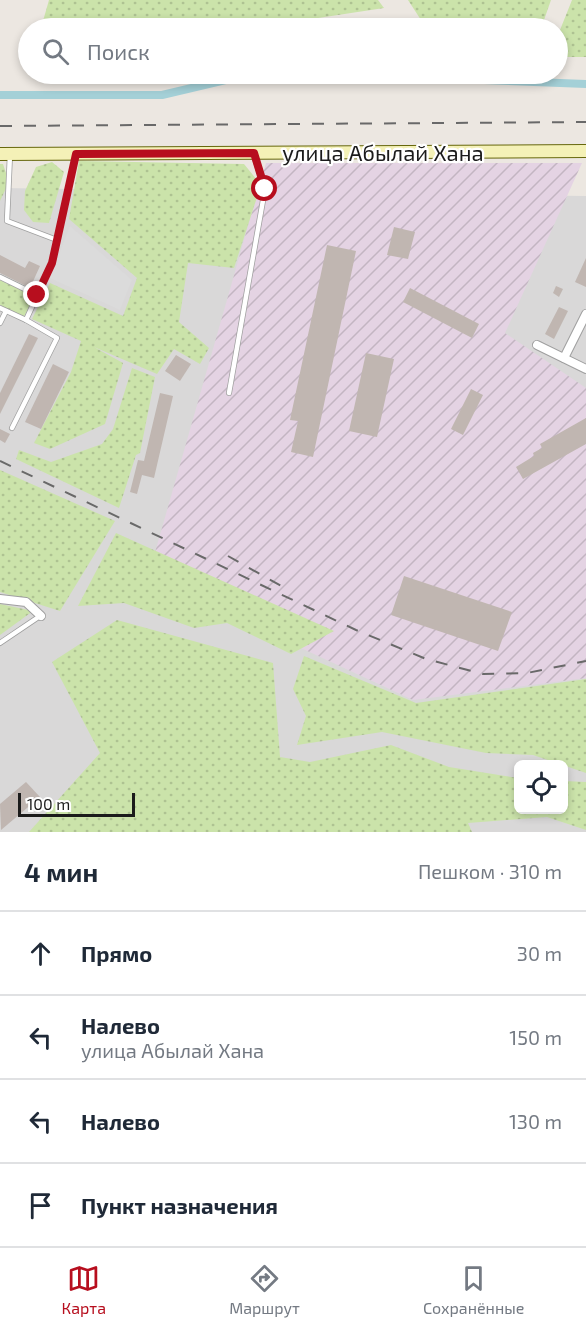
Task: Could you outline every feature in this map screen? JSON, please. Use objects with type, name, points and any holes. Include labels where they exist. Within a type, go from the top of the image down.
[{"type":"main road","name":"улица Абылай Хана","points":[[5,154],[586,152]]},
{"type":"street","points":[[564,358],[586,314]]},
{"type":"street","points":[[537,345],[586,369]]},
{"type":"street","points":[[0,599],[26,602],[41,616]]},
{"type":"lane","points":[[229,393],[265,189],[254,153]]},
{"type":"lane","points":[[5,154],[7,221],[57,240]]},
{"type":"lane","points":[[26,321],[52,263],[76,154]]},
{"type":"lane","points":[[0,278],[37,295]]},
{"type":"lane","points":[[0,308],[57,338],[12,428]]},
{"type":"lane","points":[[0,323],[6,311]]},
{"type":"lane","points":[[0,643],[41,616]]},
{"type":"shaded area","points":[[266,163],[582,163],[505,333],[586,388],[586,678],[413,700],[148,577]]},
{"type":"shaded area","points":[[0,188],[586,196],[586,832],[0,832]]},
{"type":"shaded area","points":[[70,226],[132,280],[120,310],[50,278]]},
{"type":"green space","points":[[49,0],[378,0],[384,8],[318,18],[44,18]]},
{"type":"green space","points":[[408,0],[551,0],[545,18],[420,18]]},
{"type":"green space","points":[[572,0],[586,0],[586,57],[568,57],[568,18],[565,18]]},
{"type":"green space","points":[[79,161],[244,164],[261,185],[234,268],[188,263],[179,322],[209,348],[200,364],[174,349],[157,374],[94,347],[123,363],[105,424],[50,449],[34,443],[71,372],[81,341],[32,319],[50,283],[123,316],[137,278],[69,219]]},
{"type":"green space","points":[[52,162],[64,172],[49,223],[33,222],[24,210],[25,191],[36,167]]},
{"type":"green space","points":[[0,164],[3,164],[9,182],[0,201]]},
{"type":"green space","points":[[0,280],[34,296],[24,317],[0,305]]},
{"type":"green space","points":[[132,368],[155,377],[140,453],[136,455],[119,508],[16,459],[19,450],[51,462],[102,444],[113,429]]},
{"type":"green space","points":[[0,470],[115,521],[60,611],[0,592]]},
{"type":"green space","points":[[116,533],[334,631],[291,654],[227,623],[194,628],[124,603],[78,606]]},
{"type":"green space","points":[[0,604],[33,611],[0,635]]},
{"type":"green space","points":[[117,620],[273,663],[280,757],[310,762],[391,745],[449,767],[514,777],[514,814],[568,814],[568,781],[586,782],[586,830],[547,817],[468,823],[472,832],[29,832],[100,753],[52,662]]},
{"type":"green space","points":[[304,656],[416,703],[586,679],[586,773],[568,767],[568,760],[548,760],[533,755],[486,753],[382,732],[297,745],[306,716],[293,689]]},
{"type":"building","points":[[394,227],[415,232],[408,259],[387,255]]},
{"type":"building","points":[[327,245],[356,251],[313,457],[291,452],[298,421],[290,420]]},
{"type":"building","points":[[0,255],[25,268],[29,261],[40,266],[30,288],[0,273]]},
{"type":"building","points":[[586,258],[586,287],[575,282]]},
{"type":"building","points":[[556,286],[563,289],[559,297],[553,293]]},
{"type":"building","points":[[410,288],[479,324],[472,338],[403,302]]},
{"type":"building","points":[[559,307],[568,311],[554,339],[545,334]]},
{"type":"building","points":[[29,334],[38,338],[0,414],[0,393]]},
{"type":"building","points":[[366,353],[394,359],[377,437],[349,431]]},
{"type":"building","points":[[176,355],[191,364],[180,381],[165,371]]},
{"type":"building","points":[[53,364],[69,372],[41,429],[25,422]]},
{"type":"building","points":[[471,389],[483,395],[463,435],[451,429]]},
{"type":"building","points":[[160,393],[173,396],[154,478],[142,475],[137,494],[130,492],[138,460],[144,461]]},
{"type":"building","points":[[586,418],[586,444],[523,479],[516,467],[534,456],[533,453],[542,448],[540,444]]},
{"type":"building","points":[[0,429],[10,434],[5,443],[0,440]]},
{"type":"building","points":[[404,576],[512,612],[498,651],[391,615]]},
{"type":"building","points":[[26,782],[40,797],[1,830],[0,804]]},
{"type":"waterway","points":[[568,83],[586,84]]},
{"type":"waterway","points":[[0,95],[162,95],[209,84]]},
{"type":"railway","points":[[0,126],[586,122]]},
{"type":"railway","points":[[0,461],[356,630],[426,659],[483,674],[527,673],[586,661]]},
{"type":"railway","points":[[228,556],[283,587]]},
{"type":"route","points":[[37,295],[52,263],[76,154],[254,153],[265,189]]}]
